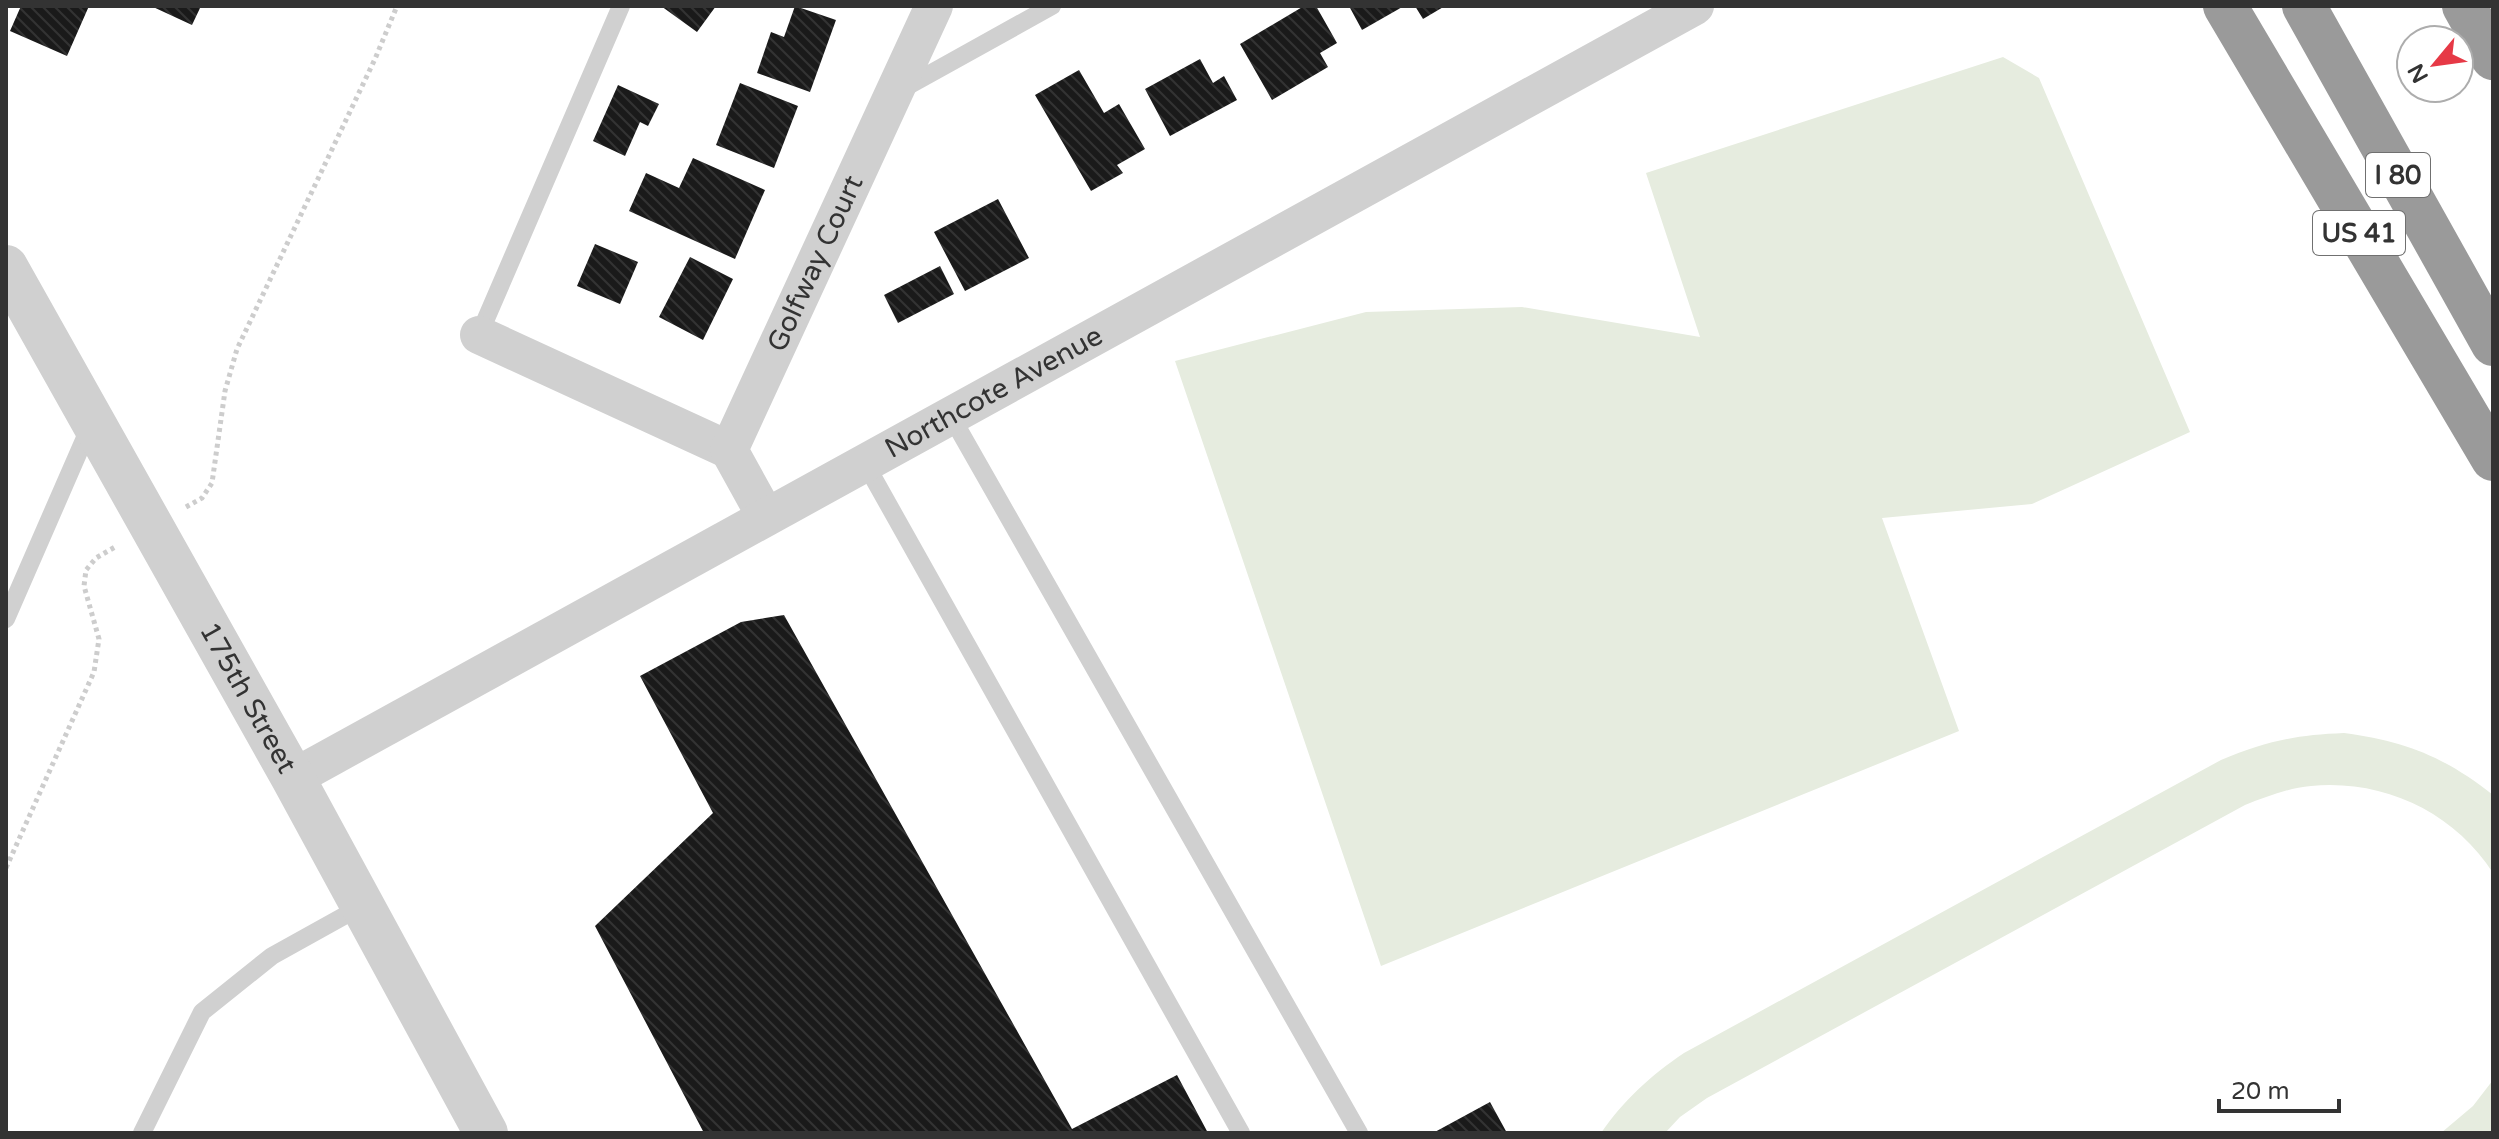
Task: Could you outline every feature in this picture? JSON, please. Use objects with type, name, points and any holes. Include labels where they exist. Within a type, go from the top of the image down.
[{"type":"highway","name":"US 41","points":[[2225,6],[2493,459]]},
{"type":"highway","name":"I 80","points":[[2304,6],[2493,344]]},
{"type":"highway","points":[[2464,6],[2493,58]]},
{"type":"street","name":"Golfway Court","points":[[729,450],[934,6]]},
{"type":"street","name":"Northcote Avenue","points":[[293,778],[1695,6]]},
{"type":"street","name":"175th Street","points":[[6,267],[293,778],[486,1133]]},
{"type":"street","points":[[479,335],[729,450],[766,517]]},
{"type":"lane","points":[[479,335],[621,6]]},
{"type":"lane","points":[[893,95],[1052,6]]},
{"type":"lane","points":[[951,416],[1359,1133]]},
{"type":"lane","points":[[6,619],[92,422]]},
{"type":"lane","points":[[865,463],[1241,1133]]},
{"type":"lane","points":[[142,1133],[202,1012],[272,956],[362,906]]},
{"type":"path","points":[[189,505],[202,498],[212,483],[225,391],[237,349],[375,59],[397,6]]},
{"type":"path","points":[[6,868],[94,672],[99,639],[84,586],[86,570],[96,558],[116,546]]},
{"type":"shaded area","points":[[2003,57],[2039,78],[2190,432],[2032,504],[1882,518],[1959,731],[1381,966],[1175,361],[1366,312],[1522,307],[1700,337],[1646,173]]},
{"type":"shaded area","points":[[2344,733],[2386,741],[2423,753],[2458,770],[2493,795],[2493,873],[2477,851],[2458,833],[2437,817],[2390,794],[2338,785],[2286,791],[2245,805],[1707,1098],[1680,1117],[1665,1133],[1601,1133],[1638,1089],[1684,1053],[2221,760],[2281,740]]},
{"type":"shaded area","points":[[2493,1080],[2493,1133],[2441,1133],[2473,1106]]},
{"type":"building","points":[[21,6],[89,6],[67,56],[10,31]]},
{"type":"building","points":[[151,6],[201,6],[192,25]]},
{"type":"building","points":[[661,6],[716,6],[697,32]]},
{"type":"building","points":[[795,6],[836,20],[810,92],[757,73],[771,32],[784,37]]},
{"type":"building","points":[[1304,6],[1316,6],[1337,43],[1320,53],[1328,67],[1272,100],[1240,44]]},
{"type":"building","points":[[1349,6],[1404,6],[1362,30]]},
{"type":"building","points":[[1415,6],[1445,6],[1423,19]]},
{"type":"building","points":[[1200,59],[1213,83],[1224,76],[1237,100],[1170,136],[1145,89]]},
{"type":"building","points":[[1079,70],[1104,113],[1119,104],[1145,149],[1117,165],[1123,173],[1091,191],[1035,95]]},
{"type":"building","points":[[740,83],[798,106],[774,168],[716,145]]},
{"type":"building","points":[[618,85],[659,104],[648,126],[640,122],[625,156],[593,141]]},
{"type":"building","points":[[693,158],[765,190],[735,259],[629,211],[646,173],[679,188]]},
{"type":"building","points":[[998,199],[1029,258],[965,291],[934,232]]},
{"type":"building","points":[[595,244],[638,262],[620,304],[577,286]]},
{"type":"building","points":[[690,257],[733,279],[703,340],[659,317]]},
{"type":"building","points":[[940,266],[954,294],[898,323],[884,295]]},
{"type":"building","points":[[784,615],[1072,1129],[1177,1075],[1208,1133],[704,1133],[595,926],[713,813],[640,676],[741,622]]},
{"type":"building","points":[[1490,1102],[1507,1133],[1433,1133]]}]
